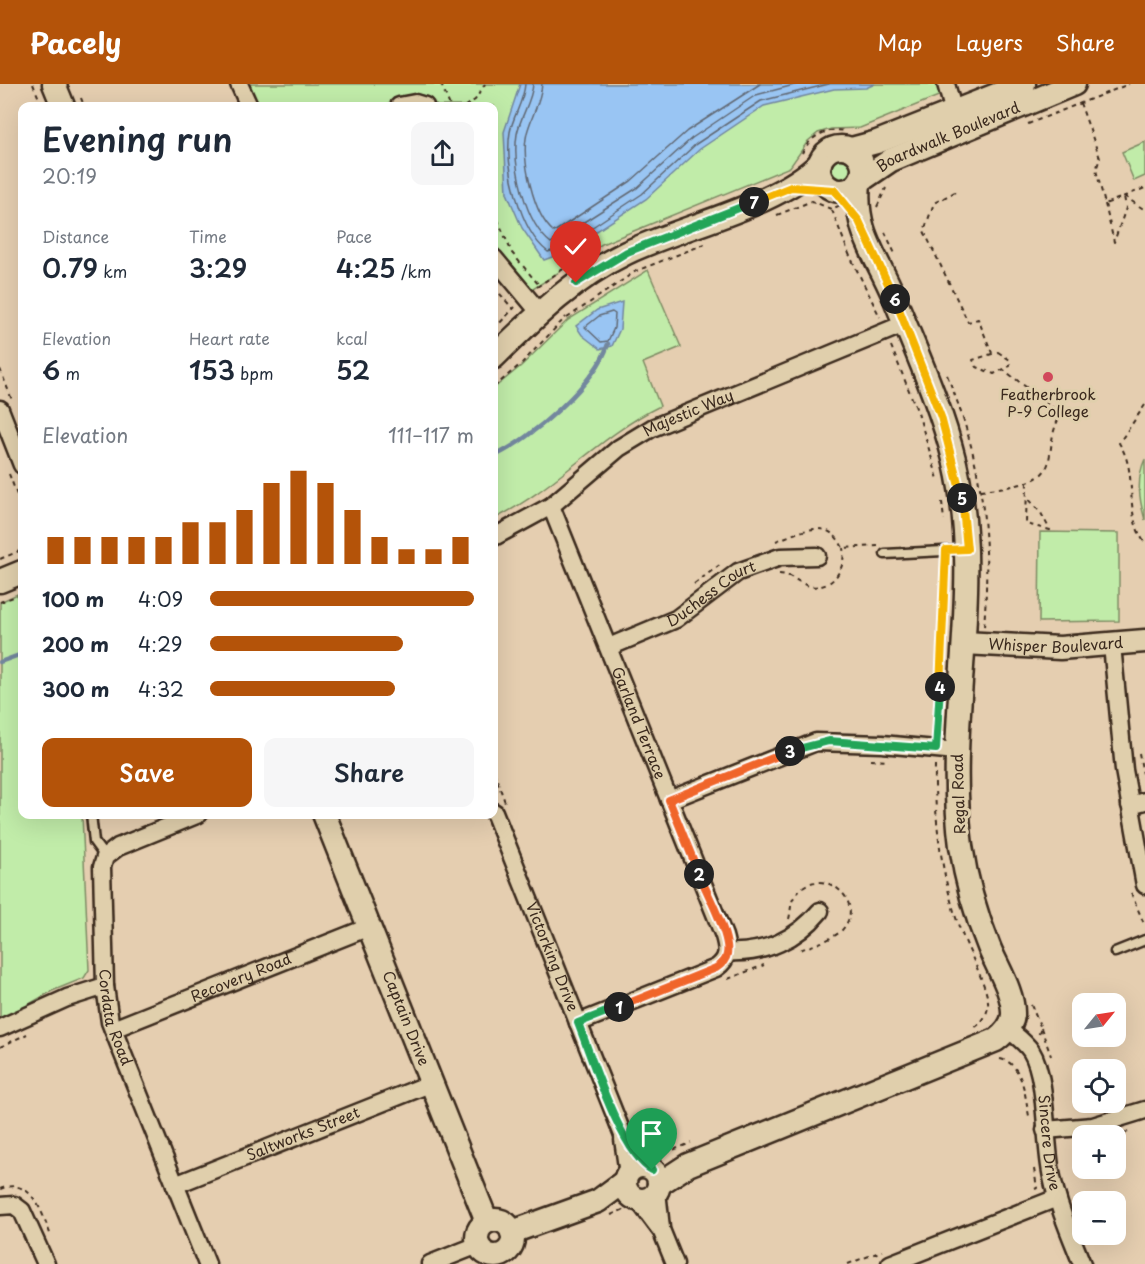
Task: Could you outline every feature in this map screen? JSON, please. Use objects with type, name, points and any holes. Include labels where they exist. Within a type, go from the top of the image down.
[{"type":"street","points":[[54,84],[61,102]]},
{"type":"street","points":[[240,84],[247,102]]},
{"type":"street","points":[[948,84],[959,110]]},
{"type":"street","name":"Boardwalk Boulevard","points":[[852,149],[877,142],[1024,84]]},
{"type":"street","name":"Boardwalk Boulevard","points":[[859,182],[877,167],[891,160],[1077,94]]},
{"type":"street","points":[[498,353],[540,313],[592,272],[627,252],[791,187],[820,163],[832,148],[852,149],[862,160],[863,174],[859,182],[848,190],[791,187]]},
{"type":"street","points":[[820,163],[821,178],[833,189]]},
{"type":"street","name":"Regal Road","points":[[859,182],[856,199],[867,217],[904,324],[948,437],[960,487],[957,550],[974,643],[946,750],[956,801],[961,850],[980,923],[1012,1005],[1012,1018],[1008,1029]]},
{"type":"street","name":"Regal Road","points":[[833,189],[867,217]]},
{"type":"street","points":[[498,263],[540,313]]},
{"type":"street","name":"Majestic Way","points":[[498,535],[551,506],[619,448],[666,421],[904,324]]},
{"type":"street","points":[[8,408],[15,468]]},
{"type":"street","name":"Garland Terrace","points":[[551,506],[724,936],[728,952]]},
{"type":"street","name":"Duchess Court","points":[[609,647],[676,619],[738,573],[780,557],[817,556]]},
{"type":"street","points":[[0,581],[18,574]]},
{"type":"street","name":"Whisper Boulevard","points":[[974,643],[1060,648],[1145,641]]},
{"type":"street","points":[[1112,645],[1119,727],[1137,803],[1145,885]]},
{"type":"street","points":[[669,800],[816,742],[946,750]]},
{"type":"street","points":[[105,857],[118,847],[187,819]]},
{"type":"street","name":"Captain Drive","points":[[326,819],[487,1222]]},
{"type":"street","name":"Victorking Drive","points":[[497,819],[675,1264]]},
{"type":"street","name":"Cordata Road","points":[[105,857],[102,867],[105,986],[113,1029],[207,1264]]},
{"type":"street","points":[[578,1023],[716,968],[724,961],[728,952],[754,952],[791,937],[820,911]]},
{"type":"street","name":"Recovery Road","points":[[113,1029],[369,927]]},
{"type":"street","points":[[0,1028],[67,998],[105,986]]},
{"type":"street","points":[[512,1232],[601,1210],[644,1183],[987,1044],[1008,1029]]},
{"type":"street","name":"Sincere Drive","points":[[1008,1029],[1027,1046],[1033,1056],[1038,1074],[1049,1166],[1057,1198],[1082,1264]]},
{"type":"street","name":"Saltworks Street","points":[[176,1185],[432,1083]]},
{"type":"street","points":[[1046,1130],[1093,1126],[1145,1110]]},
{"type":"street","points":[[886,1257],[1057,1198]]},
{"type":"street","points":[[0,1206],[14,1205],[22,1211],[46,1264]]},
{"type":"street","points":[[487,1222],[502,1222],[512,1232],[512,1244],[502,1260],[485,1253],[478,1245],[478,1231],[487,1222]]},
{"type":"street","points":[[430,1264],[478,1245]]},
{"type":"lane","points":[[885,554],[957,550]]},
{"type":"lane","points":[[92,819],[94,842],[105,857]]},
{"type":"lane","points":[[1115,952],[1145,940]]},
{"type":"path","points":[[33,84],[40,102]]},
{"type":"path","points":[[441,84],[448,102]]},
{"type":"path","points":[[472,102],[485,84]]},
{"type":"path","points":[[1077,94],[1100,158],[1096,170],[1114,242],[1126,208],[1124,196]]},
{"type":"path","points":[[867,217],[886,188]]},
{"type":"path","points":[[1105,204],[1145,188]]},
{"type":"path","points":[[955,192],[934,203],[924,231],[968,322],[978,319],[993,353]]},
{"type":"path","points":[[1124,196],[1145,210]]},
{"type":"path","points":[[885,232],[899,262]]},
{"type":"path","points":[[498,292],[513,309]]},
{"type":"path","points":[[891,346],[918,413],[938,480]]},
{"type":"path","points":[[993,353],[1002,353],[1010,360],[1010,366],[1004,370],[994,374],[976,367],[973,360],[993,353]]},
{"type":"path","points":[[0,369],[8,408]]},
{"type":"path","points":[[981,490],[1027,482],[1039,477],[1046,468],[1051,436],[1061,414],[1004,370]]},
{"type":"path","points":[[946,374],[970,441],[981,490],[988,550],[974,643]]},
{"type":"path","points":[[1145,405],[1119,444],[1131,469],[1132,508],[1137,532],[1145,543]]},
{"type":"path","points":[[15,468],[18,485]]},
{"type":"path","points":[[1027,482],[1026,524],[1050,530],[1041,513],[1027,497]]},
{"type":"path","points":[[942,500],[957,550],[946,750],[936,807],[946,877],[957,921],[988,1001],[985,1017],[973,1029]]},
{"type":"path","points":[[774,575],[786,575],[813,586],[824,585],[833,580],[842,569],[843,548]]},
{"type":"path","points":[[0,559],[18,552]]},
{"type":"path","points":[[0,602],[18,595]]},
{"type":"path","points":[[862,760],[894,762]]},
{"type":"path","points":[[995,1061],[1027,1046],[1038,1036],[1041,1028],[1028,998]]},
{"type":"path","points":[[0,1047],[29,1032]]},
{"type":"path","points":[[999,1059],[1009,1061],[1016,1067],[1029,1118]]},
{"type":"path","points":[[601,1210],[627,1208],[634,1213],[644,1183],[700,1139]]},
{"type":"path","points":[[1026,1193],[1037,1188],[1033,1161]]},
{"type":"path","points":[[848,1264],[886,1257]]},
{"type":"green space","points":[[248,84],[942,84],[941,95],[860,128],[831,129],[818,133],[808,141],[790,167],[602,244],[530,291],[498,250],[498,102],[433,102],[429,97],[417,94],[395,102],[255,102]]},
{"type":"green space","points":[[1145,142],[1145,176],[1134,181],[1122,152]]},
{"type":"green space","points":[[841,159],[848,162],[851,169],[848,176],[841,179],[834,176],[831,169],[834,162]]},
{"type":"green space","points":[[648,270],[681,347],[643,363],[660,406],[617,432],[537,493],[498,517],[498,385],[521,366],[568,320]]},
{"type":"green space","points":[[1145,459],[1145,520],[1139,489],[1140,474]]},
{"type":"green space","points":[[1040,532],[1119,533],[1119,621],[1039,622]]},
{"type":"green space","points":[[18,594],[18,819],[82,819],[89,970],[84,978],[52,991],[0,1021],[0,602]]},
{"type":"water","points":[[520,84],[875,84],[866,88],[834,89],[764,106],[700,149],[646,199],[563,253],[544,260],[522,228],[507,193],[504,132]]},
{"type":"water","points":[[622,302],[620,329],[612,346],[600,349],[582,335],[576,326],[597,310]]},
{"type":"waterway","points":[[575,243],[576,253]]},
{"type":"waterway","points":[[498,454],[543,424],[577,392],[591,375],[608,344]]},
{"type":"waterway","points":[[0,662],[18,655]]},
{"type":"place","name":"Featherbrook P-9 College","points":[[1048,377]]},
{"type":"route","points":[[576,283],[627,252],[791,187],[834,190],[859,221],[894,297],[948,437],[964,512],[967,549],[946,550],[946,588],[936,749],[882,744],[816,742],[669,800],[724,936],[728,952],[726,958],[716,968],[578,1023],[623,1135],[645,1167],[652,1170]]}]
